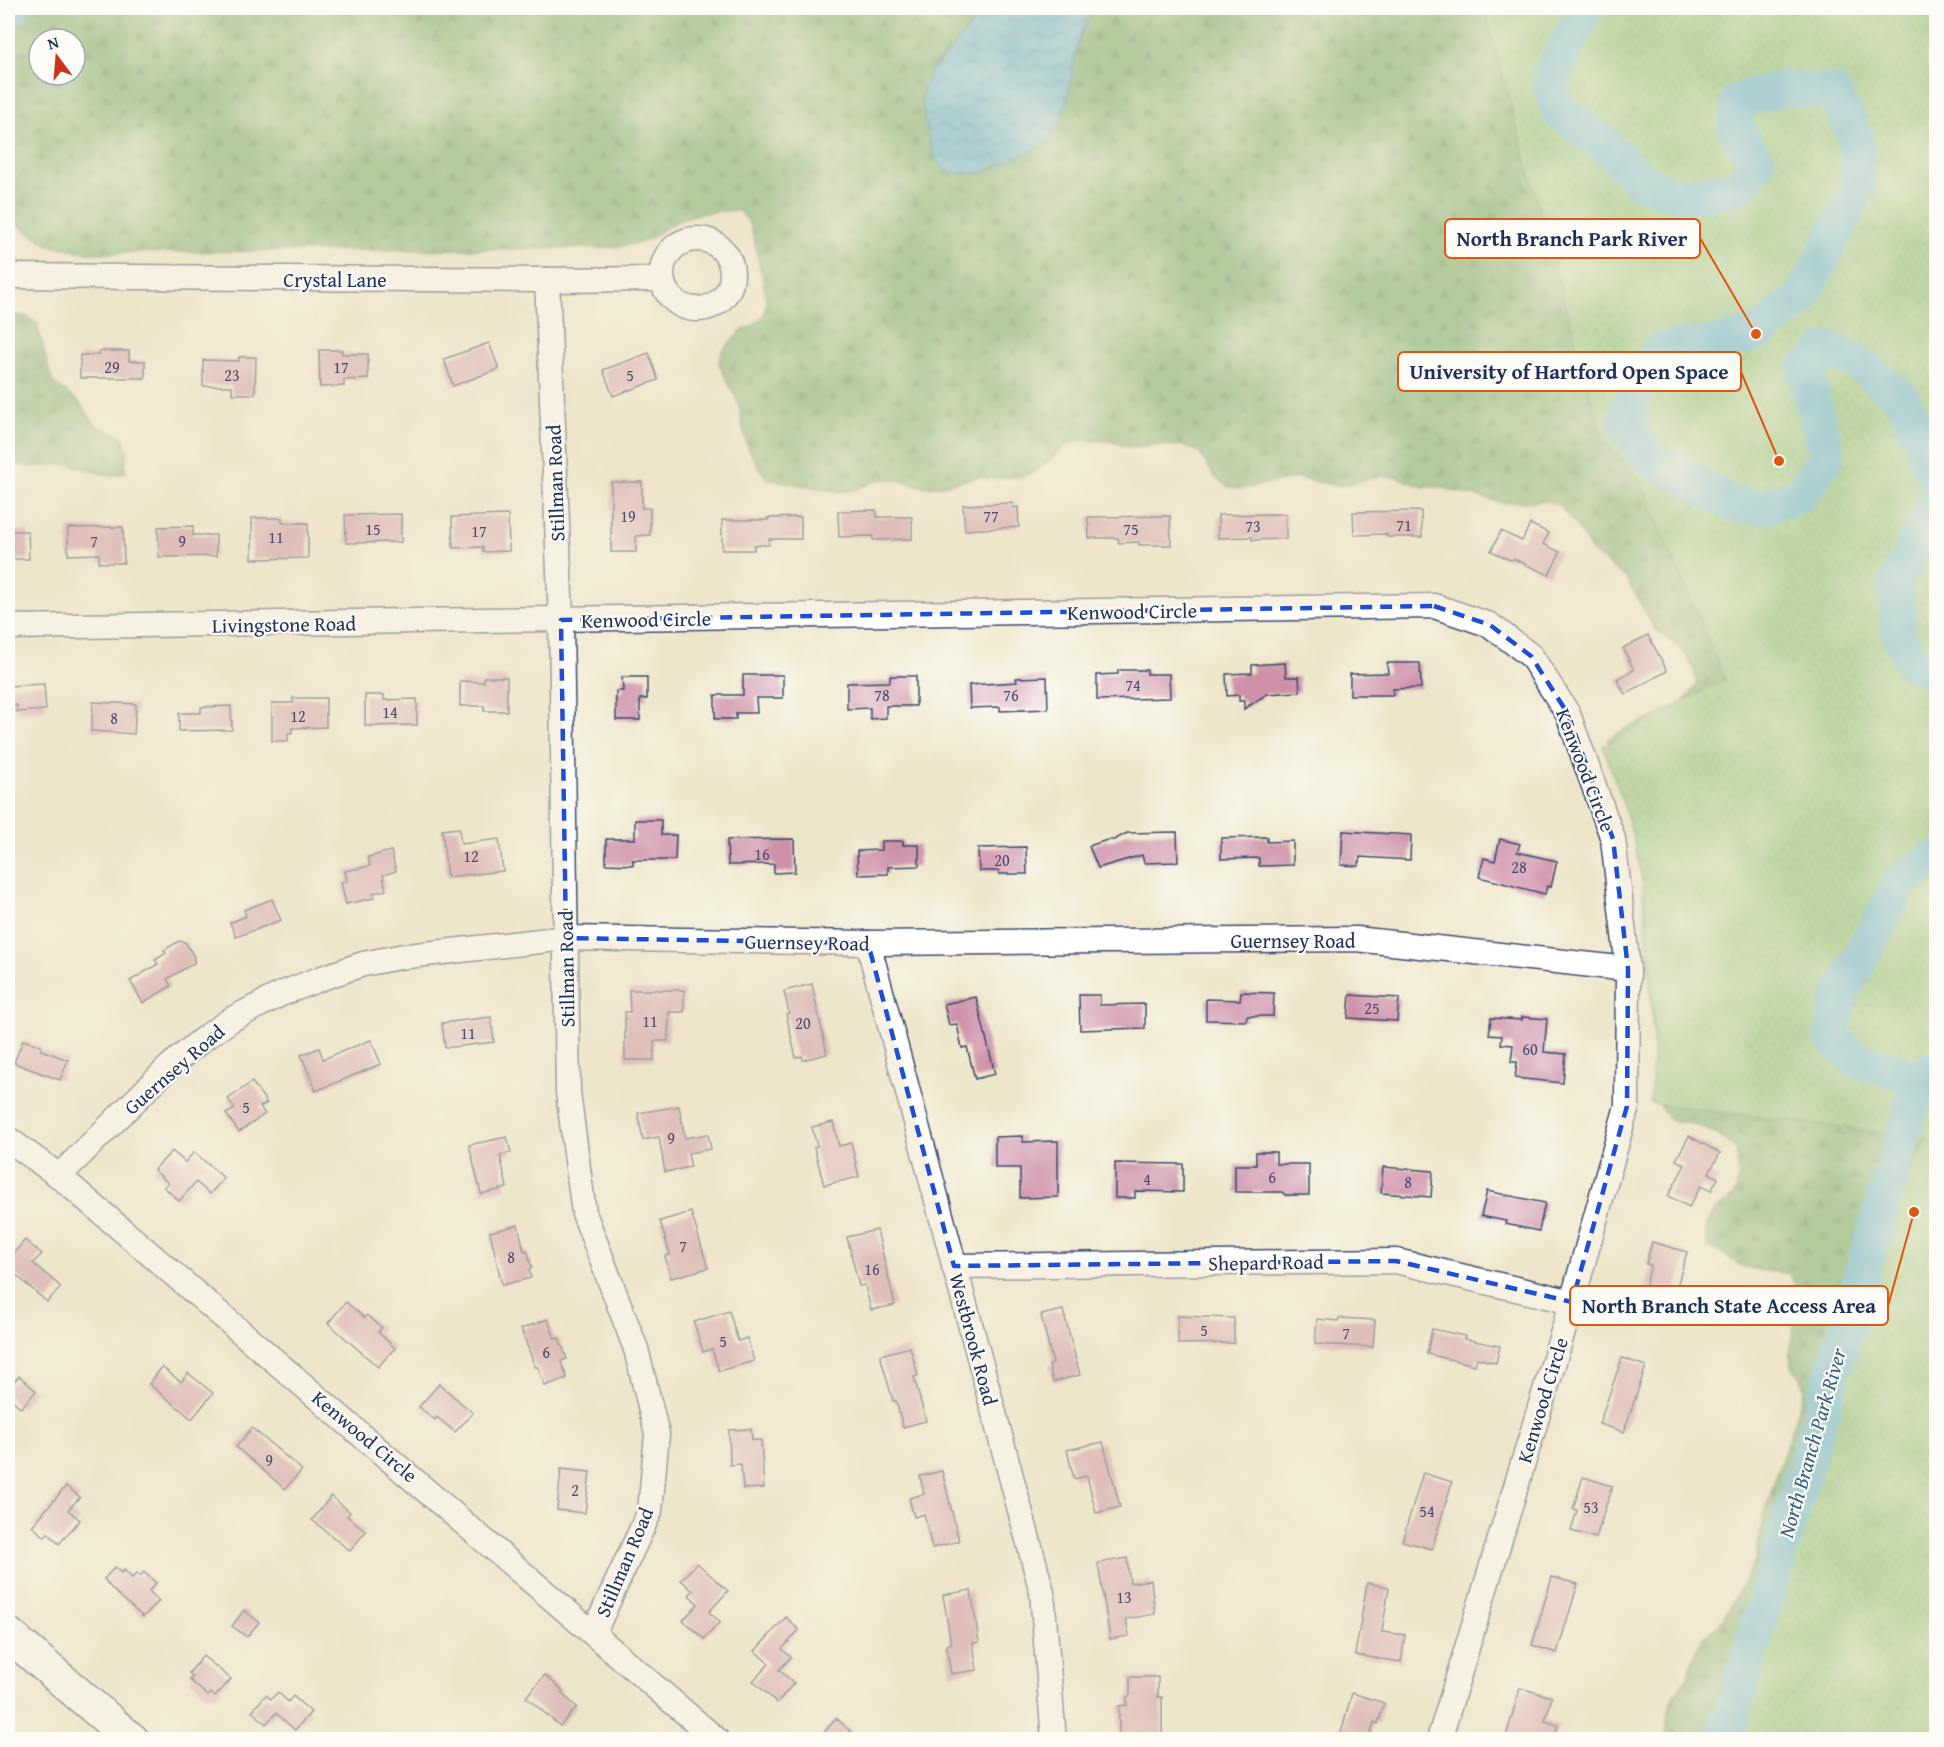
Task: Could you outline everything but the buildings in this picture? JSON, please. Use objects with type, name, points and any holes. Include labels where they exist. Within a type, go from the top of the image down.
[{"type":"main road","points":[[8,1634],[132,1740]]},
{"type":"street","name":"Crystal Lane","points":[[8,276],[662,279]]},
{"type":"street","name":"Stillman Road","points":[[547,280],[561,620],[568,1092],[584,1213],[636,1349],[657,1434],[650,1511],[594,1632]]},
{"type":"street","name":"Kenwood Circle","points":[[561,620],[1434,606],[1490,625],[1531,656],[1568,714],[1613,839],[1628,969],[1627,1106],[1572,1302],[1439,1740]]},
{"type":"street","name":"Livingstone Road","points":[[8,627],[561,620]]},
{"type":"street","name":"Guernsey Road","points":[[59,1176],[170,1066],[232,1019],[280,994],[363,964],[381,961],[566,938],[868,943],[1356,939],[1628,969]]},
{"type":"street","name":"Westbrook Road","points":[[868,943],[1041,1592],[1054,1740]]},
{"type":"street","name":"Kenwood Circle","points":[[8,1139],[59,1176],[594,1632],[717,1740]]},
{"type":"street","name":"Shepard Road","points":[[954,1266],[1396,1261],[1572,1302]]},
{"type":"highlighted area","points":[[1434,606],[1490,625],[1531,656],[1568,714],[1613,839],[1628,969],[1627,1106],[1572,1302],[1396,1261],[954,1266],[868,943],[566,938],[561,620]]},
{"type":"green space","points":[[8,8],[984,8],[954,47],[934,65],[1065,108],[1079,41],[1090,17],[1097,8],[1936,8],[1936,1739],[1665,1739],[1672,1698],[1688,1677],[1702,1639],[1722,1621],[1756,1558],[1763,1517],[1804,1391],[1801,1378],[1792,1366],[1789,1353],[1794,1326],[1796,1286],[1789,1274],[1744,1268],[1721,1252],[1708,1247],[1706,1231],[1710,1216],[1732,1197],[1737,1187],[1737,1150],[1707,1130],[1673,1121],[1663,1111],[1657,1098],[1643,886],[1638,845],[1609,753],[1608,739],[1627,728],[1677,707],[1697,684],[1694,671],[1688,658],[1678,647],[1655,629],[1626,578],[1592,552],[1578,528],[1560,506],[1547,501],[1504,503],[1438,487],[1423,487],[1396,477],[1382,476],[1339,486],[1296,478],[1240,489],[1226,486],[1214,476],[1199,452],[1186,446],[1129,447],[1109,441],[1081,440],[1067,445],[1035,472],[1022,476],[993,479],[979,477],[924,487],[881,479],[854,490],[840,492],[768,479],[759,468],[746,443],[738,402],[719,364],[722,351],[741,331],[753,326],[763,316],[767,302],[753,234],[748,221],[739,211],[695,215],[665,228],[642,242],[605,248],[90,253],[49,245],[8,219]]},
{"type":"green space","points":[[1484,8],[1936,8],[1936,1739],[1731,1739],[1775,1627],[1808,1515],[1824,1398],[1857,1287],[1927,1138],[1650,1103],[1654,1002],[1646,904],[1630,826],[1603,746],[1725,679],[1641,482],[1603,440]]},
{"type":"green space","points":[[8,315],[27,316],[37,324],[52,382],[79,402],[95,424],[119,434],[124,439],[127,451],[125,473],[111,476],[68,464],[32,467],[8,463]]},
{"type":"water","points":[[984,8],[1097,8],[1086,22],[1080,38],[1064,111],[1057,127],[1046,142],[1007,162],[974,173],[963,174],[944,168],[937,161],[923,112],[923,91],[932,70]]},
{"type":"waterway","points":[[8,9],[12,8]]},
{"type":"waterway","name":"North Branch Park River","points":[[1586,8],[1549,81],[1559,111],[1601,142],[1641,181],[1682,197],[1739,187],[1757,163],[1736,129],[1738,101],[1784,88],[1834,93],[1855,135],[1859,188],[1802,298],[1756,334],[1714,344],[1662,349],[1638,383],[1625,423],[1649,457],[1734,505],[1766,506],[1800,495],[1827,456],[1805,370],[1827,349],[1857,362],[1903,398],[1936,481]]},
{"type":"waterway","name":"North Branch Park River","points":[[1936,504],[1896,583],[1898,630],[1911,662],[1936,674]]},
{"type":"waterway","name":"North Branch Park River","points":[[1920,1078],[1856,1060],[1832,1037],[1839,998],[1900,883],[1936,858]]},
{"type":"waterway","name":"North Branch Park River","points":[[1724,1740],[1920,1078],[1936,1067]]},
{"type":"place","name":"North Branch Park River","points":[[1756,334]]},
{"type":"place","name":"University of Hartford Open Space","points":[[1779,461]]},
{"type":"place","name":"North Branch State Access Area","points":[[1914,1212]]}]
